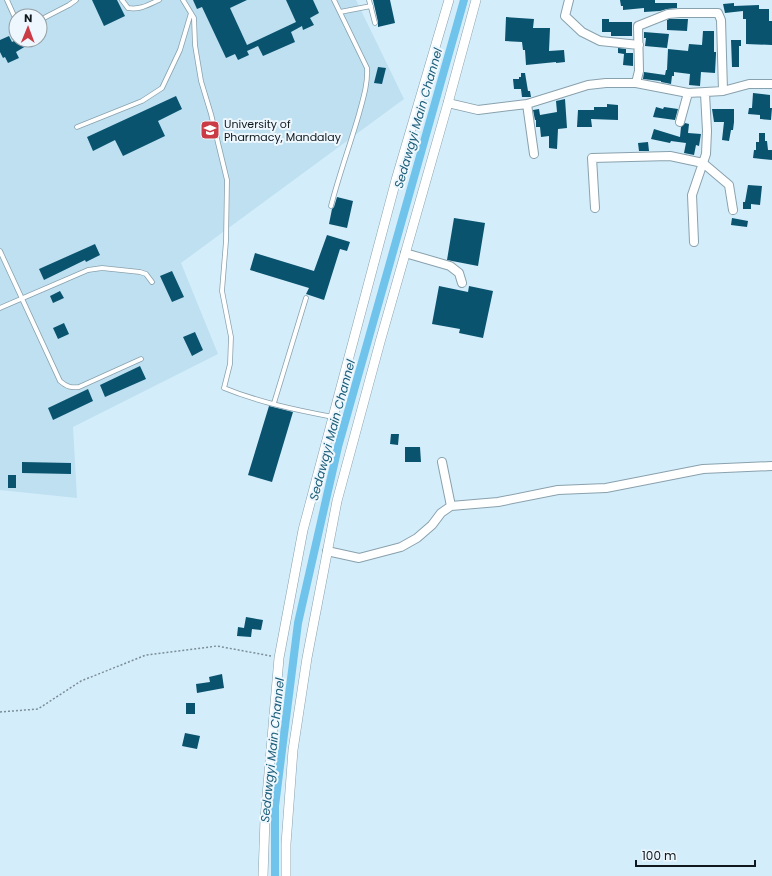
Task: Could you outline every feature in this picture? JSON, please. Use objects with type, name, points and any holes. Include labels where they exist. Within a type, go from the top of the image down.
[{"type":"street","points":[[263,876],[265,819],[279,658],[303,530],[396,180],[449,0]]},
{"type":"street","points":[[286,876],[286,844],[293,750],[307,658],[337,501],[476,0]]},
{"type":"street","points":[[570,0],[566,16],[582,32],[600,41],[638,45]]},
{"type":"street","points":[[636,83],[639,71],[638,26],[668,14],[680,12],[718,13],[721,20],[723,91]]},
{"type":"street","points":[[448,103],[478,110],[527,104],[588,85],[606,83],[636,83],[688,93],[723,91],[749,84],[772,84]]},
{"type":"street","points":[[694,242],[692,195],[706,154],[705,92]]},
{"type":"street","points":[[680,122],[688,93]]},
{"type":"street","points":[[527,104],[534,154]]},
{"type":"street","points":[[594,208],[592,158],[670,156],[703,163],[729,185],[733,210]]},
{"type":"street","points":[[405,253],[450,266],[459,273],[462,283]]},
{"type":"street","points":[[442,462],[451,506]]},
{"type":"street","points":[[327,551],[359,558],[401,547],[417,538],[432,525],[441,513],[451,506],[498,502],[558,490],[606,488],[703,469],[772,466]]},
{"type":"lane","points":[[48,16],[76,0]]},
{"type":"lane","points":[[122,0],[128,8],[134,9],[143,8],[159,0]]},
{"type":"lane","points":[[183,0],[194,18],[195,45],[201,81],[211,114],[227,180],[226,241],[222,291],[231,337],[230,364],[224,388],[238,394],[306,412],[334,417]]},
{"type":"lane","points":[[330,206],[336,183],[353,135],[366,86],[367,76],[367,68],[334,0]]},
{"type":"lane","points":[[369,0],[375,23]]},
{"type":"lane","points":[[340,12],[371,6]]},
{"type":"lane","points":[[77,127],[142,101],[162,88],[180,50],[191,13]]},
{"type":"lane","points":[[0,251],[60,381],[65,386],[72,388],[79,387],[141,359]]},
{"type":"lane","points":[[0,308],[88,270],[102,268],[140,272],[146,274],[152,282]]},
{"type":"lane","points":[[274,403],[306,298]]},
{"type":"path","points":[[0,712],[38,709],[81,681],[146,655],[217,646],[279,658]]},
{"type":"shaded area","points":[[0,0],[356,0],[404,99],[181,263],[218,354],[73,427],[77,498],[0,490]]},
{"type":"building","points":[[92,0],[117,0],[125,16],[104,26]]},
{"type":"building","points":[[193,0],[247,0],[230,8],[247,45],[296,22],[286,0],[313,0],[319,13],[310,18],[314,25],[303,30],[302,26],[291,32],[295,42],[263,56],[258,46],[247,51],[249,55],[238,60],[235,54],[226,58],[202,7],[197,9]]},
{"type":"building","points":[[373,0],[390,0],[395,23],[378,27]]},
{"type":"building","points":[[620,0],[655,0],[655,3],[677,3],[677,8],[644,12],[644,8],[623,10]]},
{"type":"building","points":[[734,3],[734,6],[759,5],[759,9],[769,9],[769,21],[772,21],[772,45],[746,44],[746,19],[743,19],[743,11],[725,13],[723,4]]},
{"type":"building","points":[[506,17],[534,19],[533,28],[550,28],[549,51],[564,50],[565,62],[526,65],[525,50],[523,50],[522,42],[505,41]]},
{"type":"building","points":[[602,19],[609,19],[609,22],[632,22],[632,36],[611,36],[611,32],[602,32]]},
{"type":"building","points":[[688,19],[687,31],[667,30],[667,20]]},
{"type":"building","points":[[703,31],[714,31],[714,52],[716,52],[715,73],[701,72],[700,86],[689,85],[690,74],[674,72],[671,84],[643,79],[644,72],[665,75],[667,70],[668,49],[688,51],[689,44],[702,45]]},
{"type":"building","points":[[644,32],[669,34],[667,48],[645,46],[646,38],[644,38]]},
{"type":"building","points":[[8,36],[8,48],[23,48],[16,52],[19,58],[8,63],[0,52],[0,40]]},
{"type":"building","points":[[731,40],[741,40],[741,46],[739,46],[739,67],[732,67]]},
{"type":"building","points":[[618,48],[626,49],[626,53],[633,53],[633,66],[623,65],[624,54],[618,53]]},
{"type":"building","points":[[378,67],[386,68],[382,84],[374,83]]},
{"type":"building","points":[[521,73],[525,73],[528,91],[530,91],[531,97],[522,97],[521,89],[514,89],[513,79],[519,79],[519,77],[521,77]]},
{"type":"building","points":[[753,93],[770,95],[770,108],[772,108],[771,120],[760,119],[760,115],[748,114],[749,108],[752,108]]},
{"type":"building","points":[[176,96],[182,109],[158,121],[165,136],[123,156],[115,140],[93,151],[87,137]]},
{"type":"building","points":[[565,99],[567,128],[558,129],[557,149],[549,148],[549,136],[541,137],[540,127],[536,127],[536,120],[533,110],[539,109],[540,115],[557,112],[556,101]]},
{"type":"building","points":[[607,104],[618,105],[618,120],[591,119],[592,127],[577,127],[578,110],[594,110],[594,107],[607,107]]},
{"type":"building","points":[[656,107],[663,109],[664,107],[678,109],[675,120],[653,117]]},
{"type":"building","points":[[712,109],[734,109],[733,130],[731,130],[729,141],[722,140],[724,122],[714,122]]},
{"type":"building","points":[[685,123],[689,124],[688,133],[701,134],[699,146],[696,145],[694,155],[684,153],[686,143],[671,141],[670,143],[651,139],[654,129],[680,137],[681,127]]},
{"type":"building","points":[[759,133],[765,133],[765,141],[767,141],[768,150],[772,150],[772,160],[753,158],[754,150],[756,150],[756,142],[759,142]]},
{"type":"building","points":[[648,142],[649,151],[639,151],[638,143]]},
{"type":"building","points":[[748,185],[762,186],[760,205],[751,204],[751,209],[743,209],[743,202],[745,202]]},
{"type":"building","points":[[337,197],[353,201],[347,228],[329,224],[332,209]]},
{"type":"building","points":[[454,218],[485,223],[478,266],[447,260]]},
{"type":"building","points":[[732,218],[748,221],[747,227],[731,225]]},
{"type":"building","points":[[327,235],[350,242],[347,251],[340,249],[324,300],[306,294],[309,288],[250,270],[255,253],[314,271]]},
{"type":"building","points":[[95,244],[100,255],[86,262],[85,260],[44,280],[39,269]]},
{"type":"building","points":[[172,271],[184,297],[172,302],[160,276]]},
{"type":"building","points":[[439,286],[468,292],[469,286],[493,291],[483,338],[459,333],[460,329],[432,324]]},
{"type":"building","points":[[60,291],[64,298],[53,303],[50,296]]},
{"type":"building","points":[[64,323],[69,334],[58,339],[53,328]]},
{"type":"building","points":[[195,332],[203,350],[192,356],[183,337]]},
{"type":"building","points":[[140,366],[146,379],[105,397],[100,385]]},
{"type":"building","points":[[88,389],[93,401],[53,420],[48,408]]},
{"type":"building","points":[[269,406],[293,412],[272,482],[248,475]]},
{"type":"building","points":[[391,434],[399,434],[398,445],[390,444]]},
{"type":"building","points":[[405,447],[420,447],[421,462],[405,462]]},
{"type":"building","points":[[22,462],[71,463],[71,474],[22,473]]},
{"type":"building","points":[[8,475],[16,475],[16,488],[8,488]]},
{"type":"building","points":[[246,617],[263,620],[261,630],[252,629],[251,637],[237,636],[238,627],[244,628]]},
{"type":"building","points":[[222,674],[224,688],[197,693],[196,684],[210,682],[209,677]]},
{"type":"building","points":[[186,703],[195,703],[195,714],[186,714]]},
{"type":"building","points":[[185,733],[200,736],[197,749],[182,746]]},
{"type":"waterway","name":"Sedawgyi Main Channel","points":[[275,876],[275,806],[298,623],[338,447],[464,0]]},
{"type":"place","name":"University of Pharmacy, Mandalay","points":[[210,130]]}]
